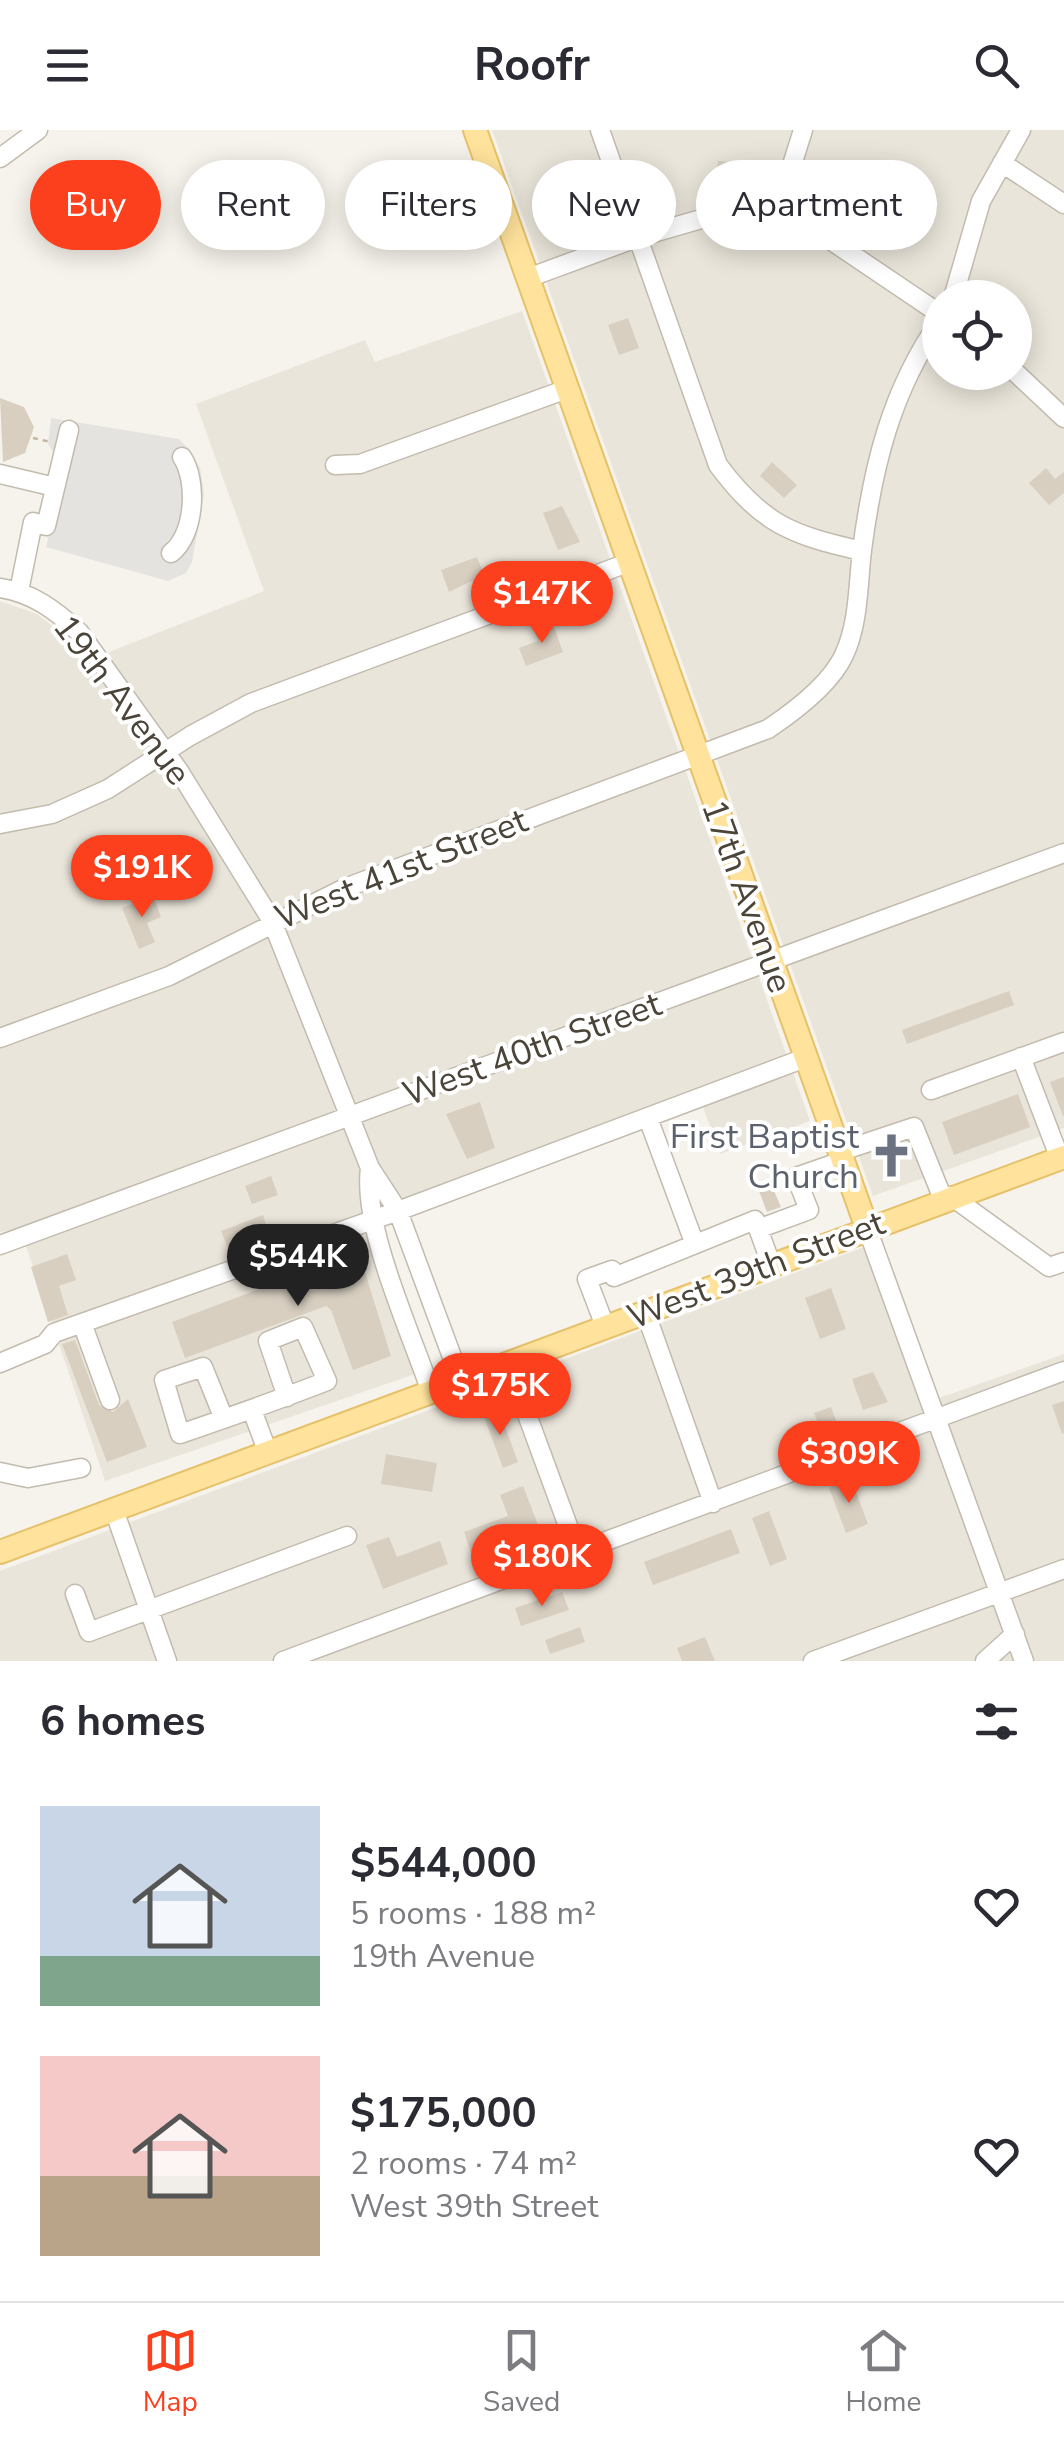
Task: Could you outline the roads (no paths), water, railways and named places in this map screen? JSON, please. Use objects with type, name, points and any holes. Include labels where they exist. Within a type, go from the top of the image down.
[{"type":"main road","name":"17th Avenue","points":[[474,130],[867,1228]]},
{"type":"main road","name":"West 39th Street","points":[[0,1552],[1062,1158]]},
{"type":"street","points":[[0,158],[38,130]]},
{"type":"street","points":[[600,130],[611,160]]},
{"type":"street","points":[[794,160],[803,130]]},
{"type":"street","points":[[958,280],[976,214],[1021,130]]},
{"type":"street","points":[[1002,163],[1064,204]]},
{"type":"street","points":[[528,278],[602,250]]},
{"type":"street","points":[[644,250],[718,465],[746,502],[780,529],[862,552]]},
{"type":"street","points":[[846,250],[922,305]]},
{"type":"street","name":"West 41st Street","points":[[0,1038],[170,976],[272,922],[467,840],[768,729],[794,711],[844,657],[854,624],[870,490],[894,400],[922,346]]},
{"type":"street","points":[[1032,388],[1064,418]]},
{"type":"street","points":[[335,465],[360,464],[568,389]]},
{"type":"street","points":[[9,589],[33,522],[46,526],[69,430]]},
{"type":"street","points":[[171,554],[184,538],[193,483],[182,457]]},
{"type":"street","points":[[0,474],[56,487]]},
{"type":"street","points":[[0,824],[52,814],[108,789],[190,736],[251,703],[630,562]]},
{"type":"street","name":"19th Avenue","points":[[9,589],[52,607],[79,632],[243,870],[272,922],[370,1168],[398,1211],[462,1382]]},
{"type":"street","name":"West 40th Street","points":[[0,1245],[1064,853]]},
{"type":"street","points":[[931,1090],[1064,1042]]},
{"type":"street","points":[[0,1363],[82,1322],[398,1211],[805,1058]]},
{"type":"street","points":[[1021,1058],[1062,1158]]},
{"type":"street","points":[[648,1118],[694,1242]]},
{"type":"street","points":[[758,1229],[809,1210],[796,1177],[914,1126],[947,1198],[1049,1267],[1064,1262]]},
{"type":"street","name":"19th Avenue","points":[[370,1168],[367,1188],[373,1220],[431,1392]]},
{"type":"street","points":[[605,1326],[587,1279],[612,1270],[614,1277],[671,1257],[669,1252],[755,1220],[771,1264]]},
{"type":"street","name":"17th Avenue","points":[[867,1228],[1024,1661]]},
{"type":"street","points":[[645,1311],[712,1503]]},
{"type":"street","points":[[82,1322],[110,1400]]},
{"type":"street","points":[[508,1363],[578,1553]]},
{"type":"street","points":[[283,1661],[937,1422],[1064,1371]]},
{"type":"street","points":[[224,1419],[286,1397]]},
{"type":"street","points":[[252,1410],[268,1452]]},
{"type":"street","points":[[0,1472],[28,1478],[82,1468]]},
{"type":"street","points":[[114,1510],[168,1661]]},
{"type":"street","points":[[75,1594],[90,1632],[347,1536]]},
{"type":"street","points":[[812,1661],[1064,1569]]},
{"type":"street","points":[[984,1661],[1015,1634]]},
{"type":"place","name":"First Baptist Church","points":[[892,1156]]}]
